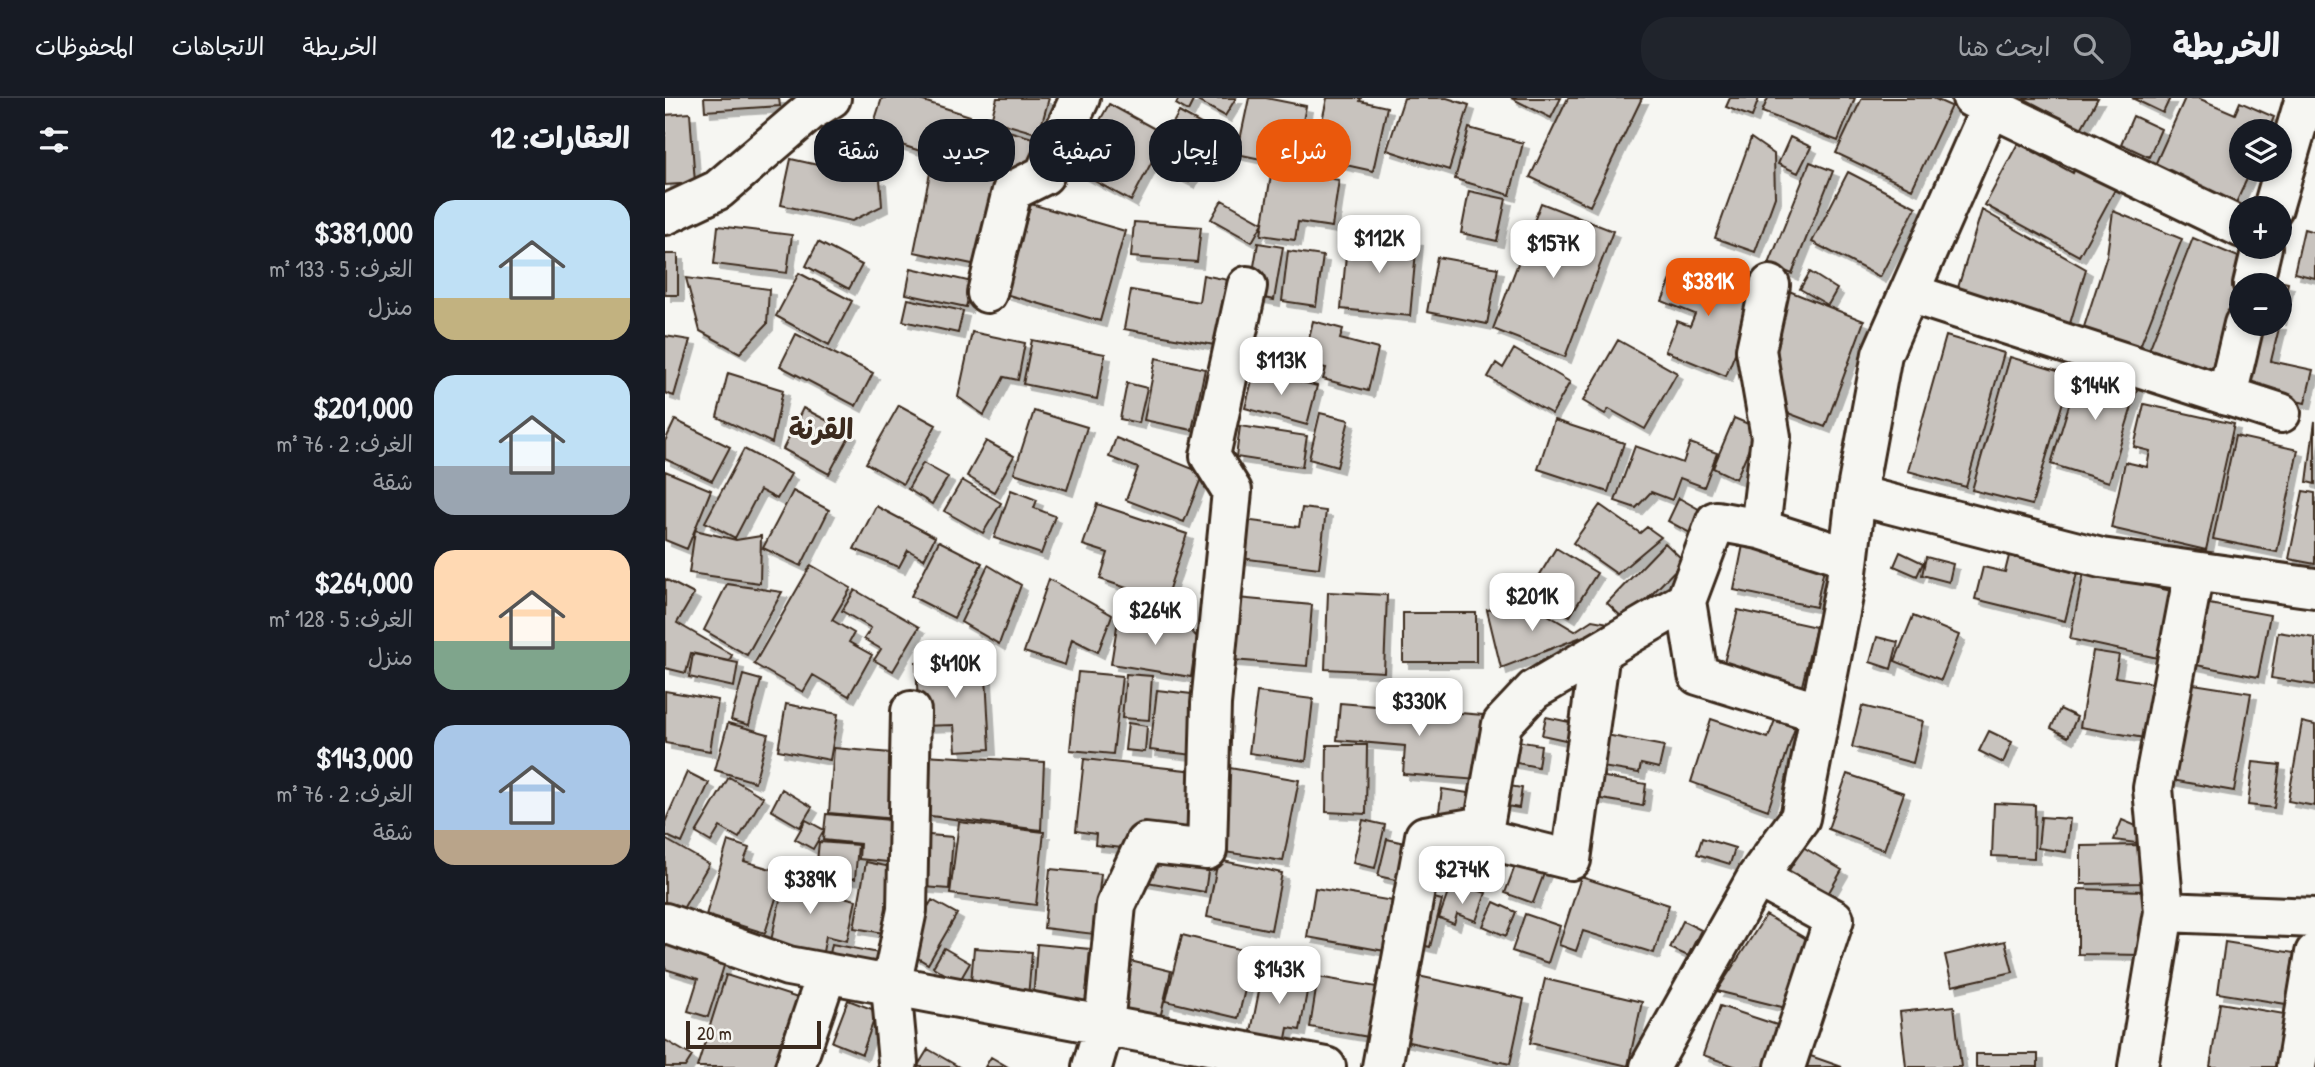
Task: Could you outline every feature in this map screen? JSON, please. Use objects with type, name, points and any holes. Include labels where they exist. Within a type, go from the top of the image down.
[{"type":"street","points":[[987,293],[1011,191],[1044,175],[1080,98]]},
{"type":"street","points":[[2276,196],[2305,98]]},
{"type":"street","points":[[1650,1067],[1757,877],[1800,818],[1849,557],[1856,495],[1882,354],[1987,101],[2229,222]]},
{"type":"street","points":[[665,215],[718,190],[815,103]]},
{"type":"street","points":[[1760,528],[1771,437],[1756,350],[1770,285]]},
{"type":"street","points":[[1092,1067],[1104,1027],[1116,905],[1145,843],[1207,850],[1211,704],[1232,491],[1210,456],[1247,286]]},
{"type":"street","points":[[1909,293],[2281,413]]},
{"type":"street","points":[[2227,396],[2241,336]]},
{"type":"street","points":[[1856,495],[2101,558],[2315,588]]},
{"type":"street","points":[[1820,713],[1697,675],[1686,601],[1716,521],[1760,528],[1849,557]]},
{"type":"street","points":[[2138,1067],[2164,912],[2153,788],[2194,572]]},
{"type":"street","points":[[1383,1067],[1425,836],[1484,827],[1502,724],[1534,690],[1686,601]]},
{"type":"street","points":[[1453,831],[1571,859],[1600,652]]},
{"type":"street","points":[[898,1062],[891,986],[907,910],[911,711]]},
{"type":"street","points":[[1757,877],[1834,919],[1785,1067]]},
{"type":"street","points":[[2164,912],[2315,918]]},
{"type":"street","points":[[665,923],[788,966],[1279,1063],[1327,1067]]},
{"type":"street","points":[[2296,1067],[2315,953]]},
{"type":"street","points":[[795,1067],[827,973]]},
{"type":"building","points":[[704,98],[779,98],[780,106],[705,111]]},
{"type":"building","points":[[882,98],[914,98],[970,116],[969,119],[918,119],[918,150],[904,146],[904,119],[875,119]]},
{"type":"building","points":[[997,98],[1049,98],[1043,119],[1029,119],[1029,131],[1015,127],[1015,119],[991,119]]},
{"type":"building","points":[[1179,98],[1236,98],[1225,116],[1194,99],[1188,111],[1176,104]]},
{"type":"building","points":[[1249,98],[1266,98],[1306,106],[1303,119],[1256,119],[1256,158],[1242,155],[1242,131]]},
{"type":"building","points":[[1327,98],[1361,98],[1360,101],[1387,107],[1373,171],[1351,166],[1351,119],[1322,119]]},
{"type":"building","points":[[1404,98],[1447,98],[1469,105],[1449,170],[1387,150]]},
{"type":"building","points":[[1511,98],[1561,98],[1551,118]]},
{"type":"building","points":[[1568,98],[1642,98],[1590,206],[1530,177]]},
{"type":"building","points":[[1730,98],[1759,98],[1752,117],[1726,107]]},
{"type":"building","points":[[1768,98],[1855,98],[1838,141],[1762,112]]},
{"type":"building","points":[[1862,98],[1933,98],[1951,106],[1912,189],[1836,153]]},
{"type":"building","points":[[2023,98],[2098,98],[2081,129]]},
{"type":"building","points":[[2132,98],[2170,98],[2163,113]]},
{"type":"building","points":[[2185,98],[2198,98],[2235,114],[2240,102],[2274,117],[2229,119],[2229,182],[2246,182],[2239,196],[2229,196],[2229,200],[2154,167]]},
{"type":"building","points":[[1109,104],[1149,126],[1149,167],[1131,201],[1097,182],[1135,182],[1135,119],[1101,119]]},
{"type":"building","points":[[1179,112],[1192,119],[1175,119]]},
{"type":"building","points":[[690,113],[695,183],[665,185],[665,115]]},
{"type":"building","points":[[2133,116],[2161,129],[2149,157],[2121,144]]},
{"type":"building","points":[[1469,128],[1523,143],[1510,195],[1455,179]]},
{"type":"building","points":[[1015,133],[1029,137],[1029,162],[1024,179],[1015,176]]},
{"type":"building","points":[[1790,137],[1811,147],[1798,173],[1778,164]]},
{"type":"building","points":[[1751,138],[1774,154],[1775,197],[1755,252],[1715,238]]},
{"type":"building","points":[[2018,143],[2073,173],[2077,164],[2117,186],[2079,256],[1985,205]]},
{"type":"building","points":[[791,159],[814,164],[814,182],[880,182],[882,206],[852,221],[781,205]]},
{"type":"building","points":[[1810,162],[1833,171],[1792,274],[1769,264]]},
{"type":"building","points":[[1848,172],[1916,207],[1880,277],[1812,242]]},
{"type":"building","points":[[928,182],[994,182],[977,265],[914,252]]},
{"type":"building","points":[[1270,182],[1339,182],[1332,227],[1298,222],[1295,240],[1261,235]]},
{"type":"building","points":[[1469,191],[1506,199],[1497,241],[1461,233]]},
{"type":"building","points":[[1222,200],[1263,223],[1252,242],[1211,219]]},
{"type":"building","points":[[1541,203],[1613,231],[1565,357],[1493,329]]},
{"type":"building","points":[[1031,204],[1125,231],[1100,321],[1005,294]]},
{"type":"building","points":[[1982,210],[2086,269],[2069,327],[1956,294]]},
{"type":"building","points":[[2113,211],[2182,239],[2139,349],[2083,330],[2107,255]]},
{"type":"building","points":[[1134,222],[1201,227],[1197,262],[1131,257]]},
{"type":"building","points":[[718,226],[792,235],[787,273],[714,264]]},
{"type":"building","points":[[2304,229],[2315,232],[2315,278],[2294,273]]},
{"type":"building","points":[[1348,234],[1417,240],[1410,316],[1341,309]]},
{"type":"building","points":[[2193,238],[2229,253],[2229,259],[2248,261],[2245,273],[2229,273],[2229,335],[2220,370],[2177,362],[2149,350]]},
{"type":"building","points":[[818,242],[862,265],[849,289],[806,266]]},
{"type":"building","points":[[1258,243],[1283,247],[1274,300],[1249,295]]},
{"type":"building","points":[[1288,251],[1323,256],[1316,306],[1282,301]]},
{"type":"building","points":[[665,254],[678,254],[678,295],[665,295]]},
{"type":"building","points":[[1437,257],[1498,268],[1487,324],[1427,312]]},
{"type":"building","points":[[1678,263],[1758,295],[1726,376],[1665,351],[1677,321],[1690,326],[1695,314],[1662,301]]},
{"type":"building","points":[[911,268],[972,282],[966,307],[906,294]]},
{"type":"building","points":[[1810,272],[1837,289],[1828,305],[1800,289]]},
{"type":"building","points":[[799,273],[852,301],[829,345],[776,316]]},
{"type":"building","points":[[1203,275],[1238,282],[1226,347],[1124,329],[1131,290],[1199,302]]},
{"type":"building","points":[[686,278],[769,289],[767,324],[740,353],[700,331]]},
{"type":"building","points":[[1789,291],[1864,321],[1825,427],[1780,410],[1776,324]]},
{"type":"building","points":[[908,299],[963,311],[958,333],[903,321]]},
{"type":"building","points":[[1313,321],[1343,329],[1340,339],[1378,349],[1368,391],[1323,379],[1326,368],[1303,363]]},
{"type":"building","points":[[972,332],[1025,343],[1018,380],[1004,377],[984,415],[958,397]]},
{"type":"building","points":[[796,334],[873,373],[856,406],[780,366]]},
{"type":"building","points":[[665,336],[690,340],[674,396],[665,393]]},
{"type":"building","points":[[1946,336],[2004,353],[1966,487],[1908,471]]},
{"type":"building","points":[[2248,336],[2277,336],[2271,361],[2313,370],[2305,403],[2237,387]]},
{"type":"building","points":[[1032,340],[1105,354],[1097,399],[1023,384]]},
{"type":"building","points":[[1618,340],[1677,373],[1645,429],[1609,409],[1605,414],[1583,401]]},
{"type":"building","points":[[1514,349],[1570,382],[1552,414],[1488,377],[1496,363],[1503,368]]},
{"type":"building","points":[[2010,357],[2071,375],[2032,505],[1972,490]]},
{"type":"building","points":[[1156,358],[1205,369],[1192,430],[1144,420]]},
{"type":"building","points":[[2082,362],[2140,380],[2109,482],[2051,464]]},
{"type":"building","points":[[1255,369],[1317,386],[1307,425],[1245,408]]},
{"type":"building","points":[[728,373],[783,390],[772,443],[717,417]]},
{"type":"building","points":[[1127,383],[1147,388],[1139,423],[1120,419]]},
{"type":"building","points":[[2144,404],[2234,424],[2206,550],[2111,528],[2125,462],[2147,467],[2150,451],[2134,447]]},
{"type":"building","points":[[899,405],[936,425],[903,484],[866,463]]},
{"type":"building","points":[[803,408],[851,433],[829,474],[783,449]]},
{"type":"building","points":[[1034,411],[1087,427],[1067,490],[1014,473]]},
{"type":"building","points":[[1320,413],[1349,420],[1337,467],[1309,459]]},
{"type":"building","points":[[1734,418],[1758,428],[1736,479],[1713,468]]},
{"type":"building","points":[[675,420],[730,447],[712,481],[665,459],[665,441]]},
{"type":"building","points":[[1554,420],[1624,443],[1608,492],[1538,469]]},
{"type":"building","points":[[2315,421],[2315,484],[2307,482]]},
{"type":"building","points":[[1240,426],[1307,436],[1302,467],[1236,457]]},
{"type":"building","points":[[2235,436],[2298,450],[2277,552],[2213,539]]},
{"type":"building","points":[[1116,438],[1203,473],[1184,522],[1126,500],[1138,468],[1109,457]]},
{"type":"building","points":[[986,441],[1014,456],[994,492],[967,476]]},
{"type":"building","points":[[1690,443],[1717,453],[1704,487],[1680,478],[1672,500],[1651,492],[1636,508],[1615,501],[1635,446],[1683,463]]},
{"type":"building","points":[[744,449],[791,474],[777,499],[760,490],[735,538],[705,522]]},
{"type":"building","points":[[923,463],[948,477],[932,504],[908,489]]},
{"type":"building","points":[[665,471],[711,490],[687,549],[665,540]]},
{"type":"building","points":[[962,480],[1001,503],[983,533],[944,511]]},
{"type":"building","points":[[1011,490],[1037,500],[1034,508],[1055,516],[1041,554],[994,538]]},
{"type":"building","points":[[793,491],[829,510],[801,566],[763,548]]},
{"type":"building","points":[[2303,491],[2315,493],[2315,564],[2289,559]]},
{"type":"building","points":[[1679,498],[1702,511],[1690,533],[1668,521]]},
{"type":"building","points":[[1097,504],[1187,534],[1165,601],[1100,579],[1108,553],[1083,545]]},
{"type":"building","points":[[1600,505],[1640,533],[1647,527],[1661,537],[1617,574],[1573,543]]},
{"type":"building","points":[[876,506],[935,537],[924,559],[908,550],[899,567],[854,549]]},
{"type":"building","points":[[1302,508],[1326,511],[1319,568],[1240,558],[1244,520],[1299,527]]},
{"type":"building","points":[[695,530],[736,540],[761,536],[760,583],[689,573]]},
{"type":"building","points":[[1744,540],[1826,558],[1816,607],[1734,590]]},
{"type":"building","points":[[939,541],[982,563],[954,618],[911,596]]},
{"type":"building","points":[[1665,543],[1684,561],[1626,621],[1607,603]]},
{"type":"building","points":[[1556,548],[1597,573],[1570,616],[1530,591]]},
{"type":"building","points":[[1900,552],[1923,563],[1917,576],[1894,566]]},
{"type":"building","points":[[2009,556],[2077,573],[2065,621],[1975,599],[1983,567],[2005,572]]},
{"type":"building","points":[[1926,557],[1953,564],[1949,582],[1922,575]]},
{"type":"building","points":[[811,565],[851,588],[832,620],[854,633],[849,642],[872,655],[849,696],[813,675],[803,692],[754,664]]},
{"type":"building","points":[[988,565],[1021,585],[999,644],[961,622]]},
{"type":"building","points":[[2084,572],[2181,593],[2167,660],[2070,639]]},
{"type":"building","points":[[665,579],[694,594],[677,623],[732,655],[729,661],[691,653],[686,673],[665,668]]},
{"type":"building","points":[[1049,579],[1112,615],[1098,652],[1072,639],[1065,665],[1024,652]]},
{"type":"building","points":[[727,584],[782,592],[747,655],[704,630]]},
{"type":"building","points":[[855,590],[919,627],[893,671],[874,660],[881,649],[864,639],[871,628],[842,611]]},
{"type":"building","points":[[1328,592],[1387,595],[1384,672],[1325,669]]},
{"type":"building","points":[[1237,598],[1312,605],[1307,666],[1232,660]]},
{"type":"building","points":[[2198,602],[2270,615],[2258,677],[2186,663]]},
{"type":"building","points":[[1533,606],[1575,631],[1592,620],[1615,624],[1501,668],[1487,610]]},
{"type":"building","points":[[1738,610],[1816,627],[1798,702],[1722,670]]},
{"type":"building","points":[[1403,613],[1476,613],[1476,662],[1403,662]]},
{"type":"building","points":[[1153,616],[1185,624],[1197,637],[1191,677],[1111,664],[1118,620],[1152,625]]},
{"type":"building","points":[[1913,616],[1959,635],[1941,680],[1895,661]]},
{"type":"building","points":[[2278,632],[2315,638],[2315,685],[2271,678]]},
{"type":"building","points":[[1877,637],[1898,642],[1891,669],[1870,662]]},
{"type":"building","points":[[2093,651],[2119,655],[2115,677],[2159,684],[2150,739],[2080,727]]},
{"type":"building","points":[[693,654],[738,663],[734,687],[689,677]]},
{"type":"building","points":[[985,659],[990,749],[956,751],[954,725],[919,726],[916,662]]},
{"type":"building","points":[[1078,672],[1122,676],[1113,754],[1070,750]]},
{"type":"building","points":[[1126,674],[1152,676],[1149,720],[1122,718]]},
{"type":"building","points":[[743,675],[761,680],[749,725],[731,720]]},
{"type":"building","points":[[2181,682],[2251,693],[2234,791],[2166,779]]},
{"type":"building","points":[[1157,690],[1209,696],[1202,756],[1150,750]]},
{"type":"building","points":[[665,691],[718,700],[710,751],[665,743]]},
{"type":"building","points":[[1257,692],[1313,699],[1306,761],[1249,753]]},
{"type":"building","points":[[1340,703],[1483,715],[1478,780],[1403,774],[1405,746],[1337,740]]},
{"type":"building","points":[[786,704],[838,714],[830,760],[778,750]]},
{"type":"building","points":[[1862,706],[1923,721],[1913,763],[1852,747]]},
{"type":"building","points":[[2060,709],[2077,717],[2068,737],[2051,728]]},
{"type":"building","points":[[1546,717],[1583,725],[1579,743],[1542,735]]},
{"type":"building","points":[[1711,719],[1768,738],[1775,720],[1795,728],[1768,810],[1691,782]]},
{"type":"building","points":[[2302,722],[2315,725],[2315,806],[2288,801]]},
{"type":"building","points":[[728,723],[768,734],[755,782],[715,770]]},
{"type":"building","points":[[1128,723],[1147,726],[1145,752],[1125,750]]},
{"type":"building","points":[[1989,731],[2012,742],[2003,763],[1979,751]]},
{"type":"building","points":[[1601,734],[1664,746],[1659,768],[1641,764],[1639,773],[1596,766]]},
{"type":"building","points":[[1505,739],[1541,745],[1538,767],[1501,760]]},
{"type":"building","points":[[1327,745],[1367,745],[1366,814],[1326,812]]},
{"type":"building","points":[[834,748],[902,754],[896,819],[829,813]]},
{"type":"building","points":[[924,755],[1044,762],[1041,830],[923,815]]},
{"type":"building","points":[[1084,759],[1195,771],[1187,844],[1132,849],[1095,845],[1096,834],[1076,831]]},
{"type":"building","points":[[2253,762],[2280,765],[2274,808],[2248,805]]},
{"type":"building","points":[[1224,767],[1299,780],[1283,861],[1218,851]]},
{"type":"building","points":[[687,772],[709,783],[682,843],[665,835],[665,822]]},
{"type":"building","points":[[1847,774],[1904,793],[1884,850],[1828,829]]},
{"type":"building","points":[[1593,775],[1646,784],[1643,806],[1590,797]]},
{"type":"building","points":[[729,777],[763,797],[739,838],[720,827],[711,842],[696,833]]},
{"type":"building","points":[[1497,784],[1522,788],[1519,808],[1494,804]]},
{"type":"building","points":[[782,789],[812,807],[800,827],[771,810]]},
{"type":"building","points":[[1442,789],[1475,794],[1470,824],[1438,819]]},
{"type":"building","points":[[1994,803],[2035,805],[2034,858],[1992,856]]},
{"type":"building","points":[[826,814],[901,821],[897,863],[859,859],[860,844],[823,840]]},
{"type":"building","points":[[2041,817],[2070,819],[2066,852],[2038,848]]},
{"type":"building","points":[[806,820],[824,830],[813,849],[795,839]]},
{"type":"building","points":[[1363,820],[1385,825],[1375,868],[1353,863]]},
{"type":"building","points":[[2122,820],[2141,828],[2136,843],[2114,840]]},
{"type":"building","points":[[959,822],[1044,832],[1036,905],[950,894]]},
{"type":"building","points":[[917,834],[953,837],[949,889],[912,886]]},
{"type":"building","points":[[1702,838],[1735,848],[1730,864],[1697,854]]},
{"type":"building","points":[[665,839],[709,864],[677,919],[665,912]]},
{"type":"building","points":[[1387,839],[1409,844],[1400,881],[1378,876]]},
{"type":"building","points":[[728,841],[749,848],[744,861],[784,873],[765,933],[706,915]]},
{"type":"building","points":[[819,842],[858,845],[855,879],[829,876],[828,883],[815,881]]},
{"type":"building","points":[[1449,843],[1462,847],[1452,883],[1439,879]]},
{"type":"building","points":[[2142,845],[2142,883],[2081,884],[2081,846]]},
{"type":"building","points":[[1803,847],[1842,870],[1825,899],[1785,877]]},
{"type":"building","points":[[1145,855],[1209,865],[1205,892],[1141,881]]},
{"type":"building","points":[[1518,858],[1546,868],[1533,903],[1505,893]]},
{"type":"building","points":[[1218,860],[1282,873],[1271,930],[1207,917]]},
{"type":"building","points":[[866,862],[896,868],[884,933],[854,928]]},
{"type":"building","points":[[787,869],[813,875],[810,889],[856,900],[847,941],[826,936],[822,957],[770,945]]},
{"type":"building","points":[[1050,869],[1101,874],[1094,934],[1044,928]]},
{"type":"building","points":[[1581,877],[1669,905],[1654,953],[1583,931],[1576,951],[1559,945]]},
{"type":"building","points":[[1315,888],[1393,901],[1385,951],[1307,937]]},
{"type":"building","points":[[1471,888],[1486,893],[1476,921],[1457,914],[1454,924],[1439,918],[1449,890],[1467,897]]},
{"type":"building","points":[[2078,889],[2145,891],[2144,955],[2078,954]]},
{"type":"building","points":[[1426,896],[1442,900],[1430,947],[1414,943]]},
{"type":"building","points":[[932,900],[957,914],[928,964],[903,949]]},
{"type":"building","points":[[1494,902],[1516,912],[1506,936],[1483,926]]},
{"type":"building","points":[[1525,914],[1560,926],[1548,963],[1512,951]]},
{"type":"building","points":[[1766,915],[1808,940],[1786,1008],[1717,991]]},
{"type":"building","points":[[1683,921],[1701,930],[1688,956],[1670,948]]},
{"type":"building","points":[[670,932],[729,950],[708,1017],[688,1011],[698,979],[665,969],[665,948]]},
{"type":"building","points":[[1182,935],[1254,953],[1238,1018],[1166,1001]]},
{"type":"building","points":[[2005,941],[2013,972],[1952,986],[1945,955]]},
{"type":"building","points":[[2225,942],[2294,953],[2286,1004],[2218,993]]},
{"type":"building","points":[[832,944],[879,953],[874,978],[827,968]]},
{"type":"building","points":[[1037,944],[1090,949],[1085,1007],[1033,1002]]},
{"type":"building","points":[[944,948],[970,963],[959,982],[933,967]]},
{"type":"building","points":[[974,948],[1032,952],[1028,997],[1007,995],[1008,986],[971,982]]},
{"type":"building","points":[[1126,960],[1171,971],[1158,1027],[1113,1017]]},
{"type":"building","points":[[1265,961],[1311,970],[1300,1030],[1288,1028],[1283,1054],[1248,1047]]},
{"type":"building","points":[[1409,974],[1524,999],[1510,1064],[1395,1039]]},
{"type":"building","points":[[726,975],[804,1000],[783,1067],[697,1067]]},
{"type":"building","points":[[1318,977],[1377,987],[1369,1037],[1310,1027]]},
{"type":"building","points":[[1545,979],[1642,1002],[1628,1066],[1530,1043]]},
{"type":"building","points":[[848,1000],[877,1011],[862,1054],[832,1042]]},
{"type":"building","points":[[2220,1003],[2290,1015],[2281,1067],[2210,1067]]},
{"type":"building","points":[[1720,1006],[1783,1027],[1770,1067],[1737,1067],[1703,1055]]},
{"type":"building","points":[[1954,1006],[1961,1067],[1906,1067],[1900,1012]]},
{"type":"building","points":[[665,1040],[692,1056],[685,1067],[665,1067]]},
{"type":"building","points":[[928,1049],[959,1067],[917,1067]]},
{"type":"building","points":[[1799,1052],[1842,1067],[1794,1067]]},
{"type":"building","points":[[1976,1054],[2038,1054],[2038,1067],[1976,1067]]},
{"type":"building","points":[[991,1057],[1008,1067],[985,1067]]},
{"type":"district","name":"القرنة","points":[[821,429]]}]
